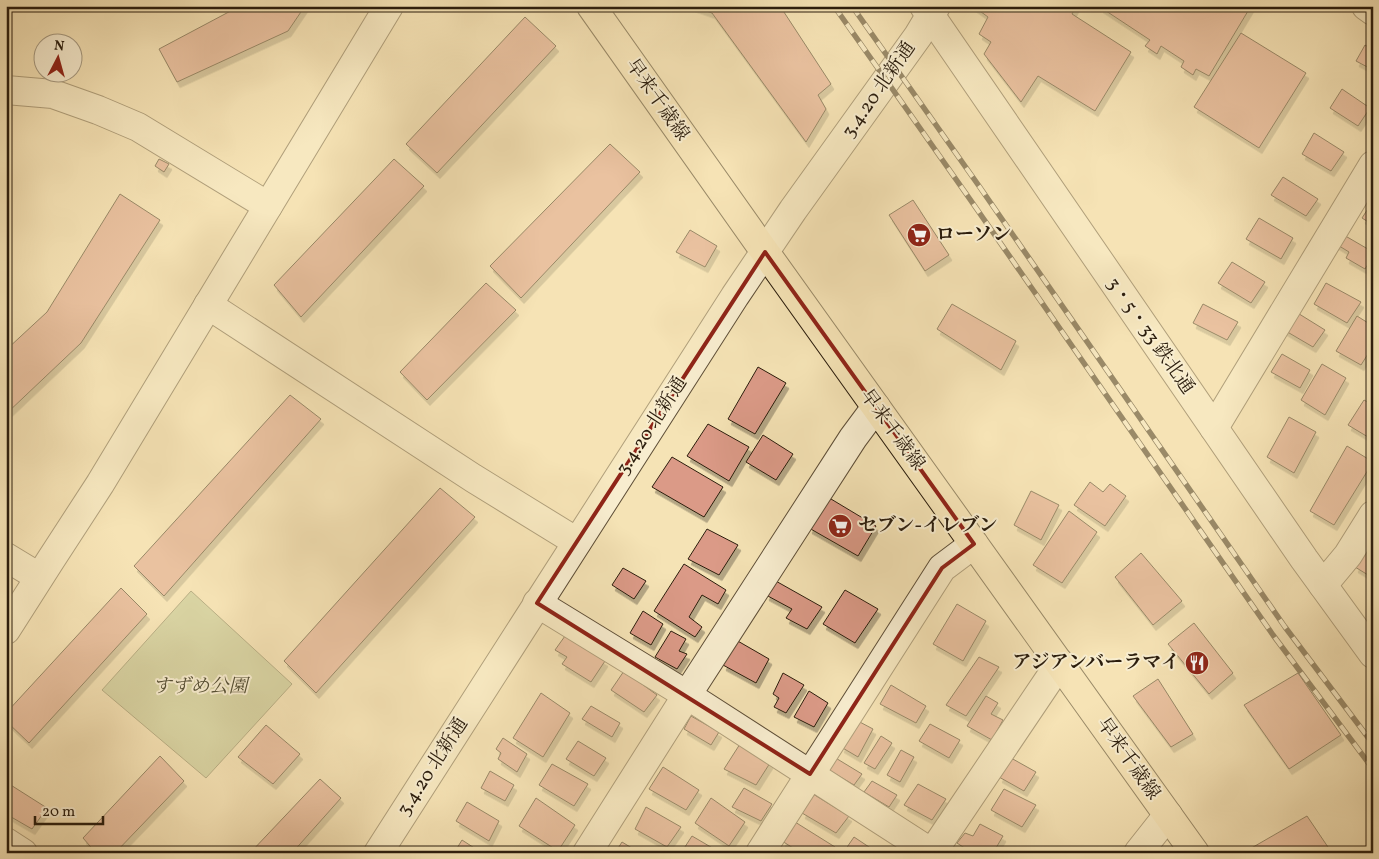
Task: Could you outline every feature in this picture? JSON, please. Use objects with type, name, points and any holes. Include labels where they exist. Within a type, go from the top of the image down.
[{"type":"main road","name":"早来千歳線","points":[[591,6],[1195,853]]},
{"type":"street","points":[[6,630],[100,484],[389,6]]},
{"type":"street","points":[[1366,6],[1373,10]]},
{"type":"street","name":"3.4.20 北新通","points":[[378,853],[537,603],[765,252],[918,36],[930,9]]},
{"type":"street","name":"3・5・33 鉄北通","points":[[930,9],[1214,428],[1373,654]]},
{"type":"street","points":[[6,90],[53,94],[138,127],[268,206]]},
{"type":"street","points":[[1214,428],[1373,165]]},
{"type":"street","points":[[208,305],[473,478],[577,542]]},
{"type":"street","points":[[587,853],[853,438],[876,407]]},
{"type":"street","points":[[1323,585],[1348,555],[1373,515]]},
{"type":"street","points":[[760,853],[942,568],[974,544]]},
{"type":"street","points":[[6,557],[40,577]]},
{"type":"street","points":[[537,603],[687,695],[932,853],[1060,663]]},
{"type":"street","points":[[1138,853],[1168,815]]},
{"type":"street","points":[[6,842],[24,853]]},
{"type":"highlighted area","points":[[765,252],[974,544],[942,568],[810,774],[537,603]]},
{"type":"green space","name":"すずめ公園","points":[[191,591],[292,684],[206,778],[102,690]]},
{"type":"building","points":[[240,6],[305,6],[288,31],[177,82],[159,49]]},
{"type":"building","points":[[692,6],[780,6],[831,84],[818,95],[826,109],[806,142],[712,13]]},
{"type":"building","points":[[973,6],[1076,6],[1072,14],[1131,52],[1095,111],[1038,76],[1021,102],[984,54],[991,42],[979,34],[988,17]]},
{"type":"building","points":[[1101,6],[1251,6],[1209,76],[1196,69],[1193,75],[1181,67],[1184,61],[1161,46],[1157,54],[1145,46],[1150,40]]},
{"type":"building","points":[[525,17],[556,46],[437,173],[406,144]]},
{"type":"building","points":[[1241,33],[1306,73],[1259,148],[1194,107]]},
{"type":"building","points":[[1365,45],[1373,50],[1373,70],[1356,61]]},
{"type":"building","points":[[1342,89],[1370,108],[1358,126],[1330,108]]},
{"type":"building","points":[[1314,133],[1344,152],[1331,171],[1302,154]]},
{"type":"building","points":[[610,144],[640,172],[521,298],[490,266]]},
{"type":"building","points":[[159,159],[169,164],[164,172],[155,166]]},
{"type":"building","points":[[394,159],[424,186],[301,317],[274,285]]},
{"type":"building","points":[[1283,177],[1318,199],[1306,216],[1271,195]]},
{"type":"building","points":[[120,194],[160,220],[81,343],[6,414],[6,350],[47,312]]},
{"type":"building","name":"ローソン","points":[[913,200],[949,255],[925,271],[889,215]]},
{"type":"building","points":[[1373,201],[1373,225],[1362,218]]},
{"type":"building","points":[[1259,218],[1293,238],[1281,259],[1246,239]]},
{"type":"building","points":[[690,230],[717,246],[705,267],[676,252]]},
{"type":"building","points":[[1342,234],[1373,252],[1373,256],[1365,269],[1346,258],[1349,252],[1336,244]]},
{"type":"building","points":[[1232,262],[1265,282],[1251,303],[1218,283]]},
{"type":"building","points":[[486,283],[516,310],[427,400],[400,372]]},
{"type":"building","points":[[1326,283],[1361,302],[1347,323],[1314,304]]},
{"type":"building","points":[[952,304],[1016,341],[1001,370],[937,329]]},
{"type":"building","points":[[1203,304],[1238,322],[1227,340],[1193,323]]},
{"type":"building","points":[[1296,312],[1325,330],[1313,347],[1284,330]]},
{"type":"building","points":[[1357,316],[1373,326],[1373,346],[1361,365],[1336,351]]},
{"type":"building","points":[[1282,354],[1310,370],[1300,388],[1271,372]]},
{"type":"building","points":[[1322,364],[1346,378],[1325,415],[1301,400]]},
{"type":"building","points":[[758,367],[786,383],[755,434],[728,419]]},
{"type":"building","points":[[290,395],[321,419],[164,596],[134,566]]},
{"type":"building","points":[[1364,400],[1373,405],[1373,440],[1348,425]]},
{"type":"building","points":[[1289,417],[1316,432],[1294,473],[1267,457]]},
{"type":"building","points":[[708,424],[749,447],[729,481],[687,456]]},
{"type":"building","points":[[763,435],[793,454],[776,480],[746,462]]},
{"type":"building","points":[[1347,446],[1373,462],[1334,525],[1310,511]]},
{"type":"building","points":[[672,457],[723,487],[704,517],[652,487]]},
{"type":"building","points":[[1090,482],[1103,492],[1110,484],[1126,496],[1105,526],[1074,505]]},
{"type":"building","points":[[440,488],[475,517],[316,693],[284,661]]},
{"type":"building","points":[[1031,491],[1059,505],[1041,540],[1014,525]]},
{"type":"building","points":[[826,496],[876,526],[858,556],[809,528]]},
{"type":"building","points":[[1069,511],[1097,532],[1062,583],[1033,565]]},
{"type":"building","points":[[707,529],[738,545],[719,575],[688,559]]},
{"type":"building","points":[[1367,545],[1373,549],[1373,578],[1355,567]]},
{"type":"building","points":[[1141,553],[1182,601],[1153,625],[1115,577]]},
{"type":"building","points":[[684,564],[726,590],[718,604],[702,595],[689,617],[702,627],[695,637],[654,611]]},
{"type":"building","points":[[623,568],[646,581],[634,599],[612,585]]},
{"type":"building","points":[[774,580],[822,607],[807,629],[786,618],[792,609],[766,595]]},
{"type":"building","points":[[121,588],[147,614],[29,743],[6,721],[6,713]]},
{"type":"building","points":[[845,590],[878,609],[855,643],[823,624]]},
{"type":"building","points":[[957,604],[986,621],[963,661],[933,644]]},
{"type":"building","points":[[643,611],[663,624],[651,645],[630,633]]},
{"type":"building","points":[[1194,623],[1233,673],[1209,694],[1168,644]]},
{"type":"building","points":[[671,631],[686,639],[679,651],[687,654],[677,669],[655,657]]},
{"type":"building","points":[[565,636],[605,661],[591,682],[562,664],[567,657],[555,650]]},
{"type":"building","points":[[736,640],[769,659],[756,683],[723,665]]},
{"type":"building","points":[[979,657],[999,667],[966,716],[946,705]]},
{"type":"building","points":[[624,671],[657,695],[644,712],[611,690]]},
{"type":"building","points":[[783,673],[804,685],[786,713],[774,707],[779,698],[773,694]]},
{"type":"building","points":[[1298,673],[1341,735],[1289,769],[1244,705]]},
{"type":"building","points":[[1158,679],[1193,734],[1171,747],[1133,696]]},
{"type":"building","points":[[891,685],[926,706],[916,723],[880,704]]},
{"type":"building","points":[[809,691],[828,703],[814,727],[794,717]]},
{"type":"building","points":[[541,693],[570,713],[543,757],[513,738]]},
{"type":"building","points":[[986,696],[998,703],[991,714],[1003,720],[992,740],[967,726]]},
{"type":"building","points":[[591,706],[620,723],[612,737],[582,719]]},
{"type":"building","points":[[691,716],[719,732],[711,745],[684,729]]},
{"type":"building","points":[[856,720],[873,729],[858,757],[841,747]]},
{"type":"building","points":[[930,724],[960,740],[949,758],[919,741]]},
{"type":"building","points":[[266,725],[300,754],[273,784],[238,757]]},
{"type":"building","points":[[881,736],[892,743],[875,769],[864,763]]},
{"type":"building","points":[[503,738],[527,754],[517,772],[498,759],[501,753],[496,749]]},
{"type":"building","points":[[578,741],[606,758],[594,776],[566,759]]},
{"type":"building","points":[[740,744],[770,763],[756,785],[724,769]]},
{"type":"building","points":[[901,750],[914,757],[900,782],[887,775]]},
{"type":"building","points":[[160,756],[184,781],[115,853],[96,853],[83,838]]},
{"type":"building","points":[[834,757],[862,774],[854,785],[827,769]]},
{"type":"building","points":[[1011,758],[1036,772],[1024,791],[999,777]]},
{"type":"building","points":[[552,764],[588,784],[574,806],[539,785]]},
{"type":"building","points":[[663,767],[699,790],[686,810],[649,789]]},
{"type":"building","points":[[490,771],[514,785],[505,801],[481,788]]},
{"type":"building","points":[[320,779],[341,798],[292,853],[250,853]]},
{"type":"building","points":[[872,781],[897,795],[889,807],[864,792]]},
{"type":"building","points":[[6,782],[47,808],[32,829],[6,814]]},
{"type":"building","points":[[918,784],[946,799],[932,820],[904,805]]},
{"type":"building","points":[[744,788],[772,804],[761,821],[732,807]]},
{"type":"building","points":[[1004,789],[1036,805],[1022,827],[991,810]]},
{"type":"building","points":[[813,794],[849,816],[836,833],[802,813]]},
{"type":"building","points":[[536,798],[575,825],[558,851],[519,826]]},
{"type":"building","points":[[711,798],[745,822],[729,846],[695,823]]},
{"type":"building","points":[[467,802],[499,821],[489,841],[456,821]]},
{"type":"building","points":[[646,807],[681,827],[667,847],[635,829]]},
{"type":"building","points":[[1307,816],[1332,853],[1250,853],[1248,850]]},
{"type":"building","points":[[795,822],[835,847],[831,853],[801,853],[782,841]]},
{"type":"building","points":[[980,824],[1003,836],[993,853],[972,853],[957,843],[965,833],[973,836]]},
{"type":"building","points":[[692,836],[721,853],[681,853]]},
{"type":"building","points":[[854,837],[878,853],[843,853]]},
{"type":"building","points":[[462,840],[482,853],[454,853]]},
{"type":"building","points":[[622,842],[640,853],[615,853]]},
{"type":"railway","points":[[834,6],[1273,635],[1373,769]]},
{"type":"railway","points":[[852,6],[1285,627],[1373,744]]},
{"type":"place","name":"ローソン","points":[[919,235]]},
{"type":"place","name":"セブン-イレブン","points":[[840,526]]},
{"type":"place","name":"アジアンバーラマイ","points":[[1197,663]]}]
